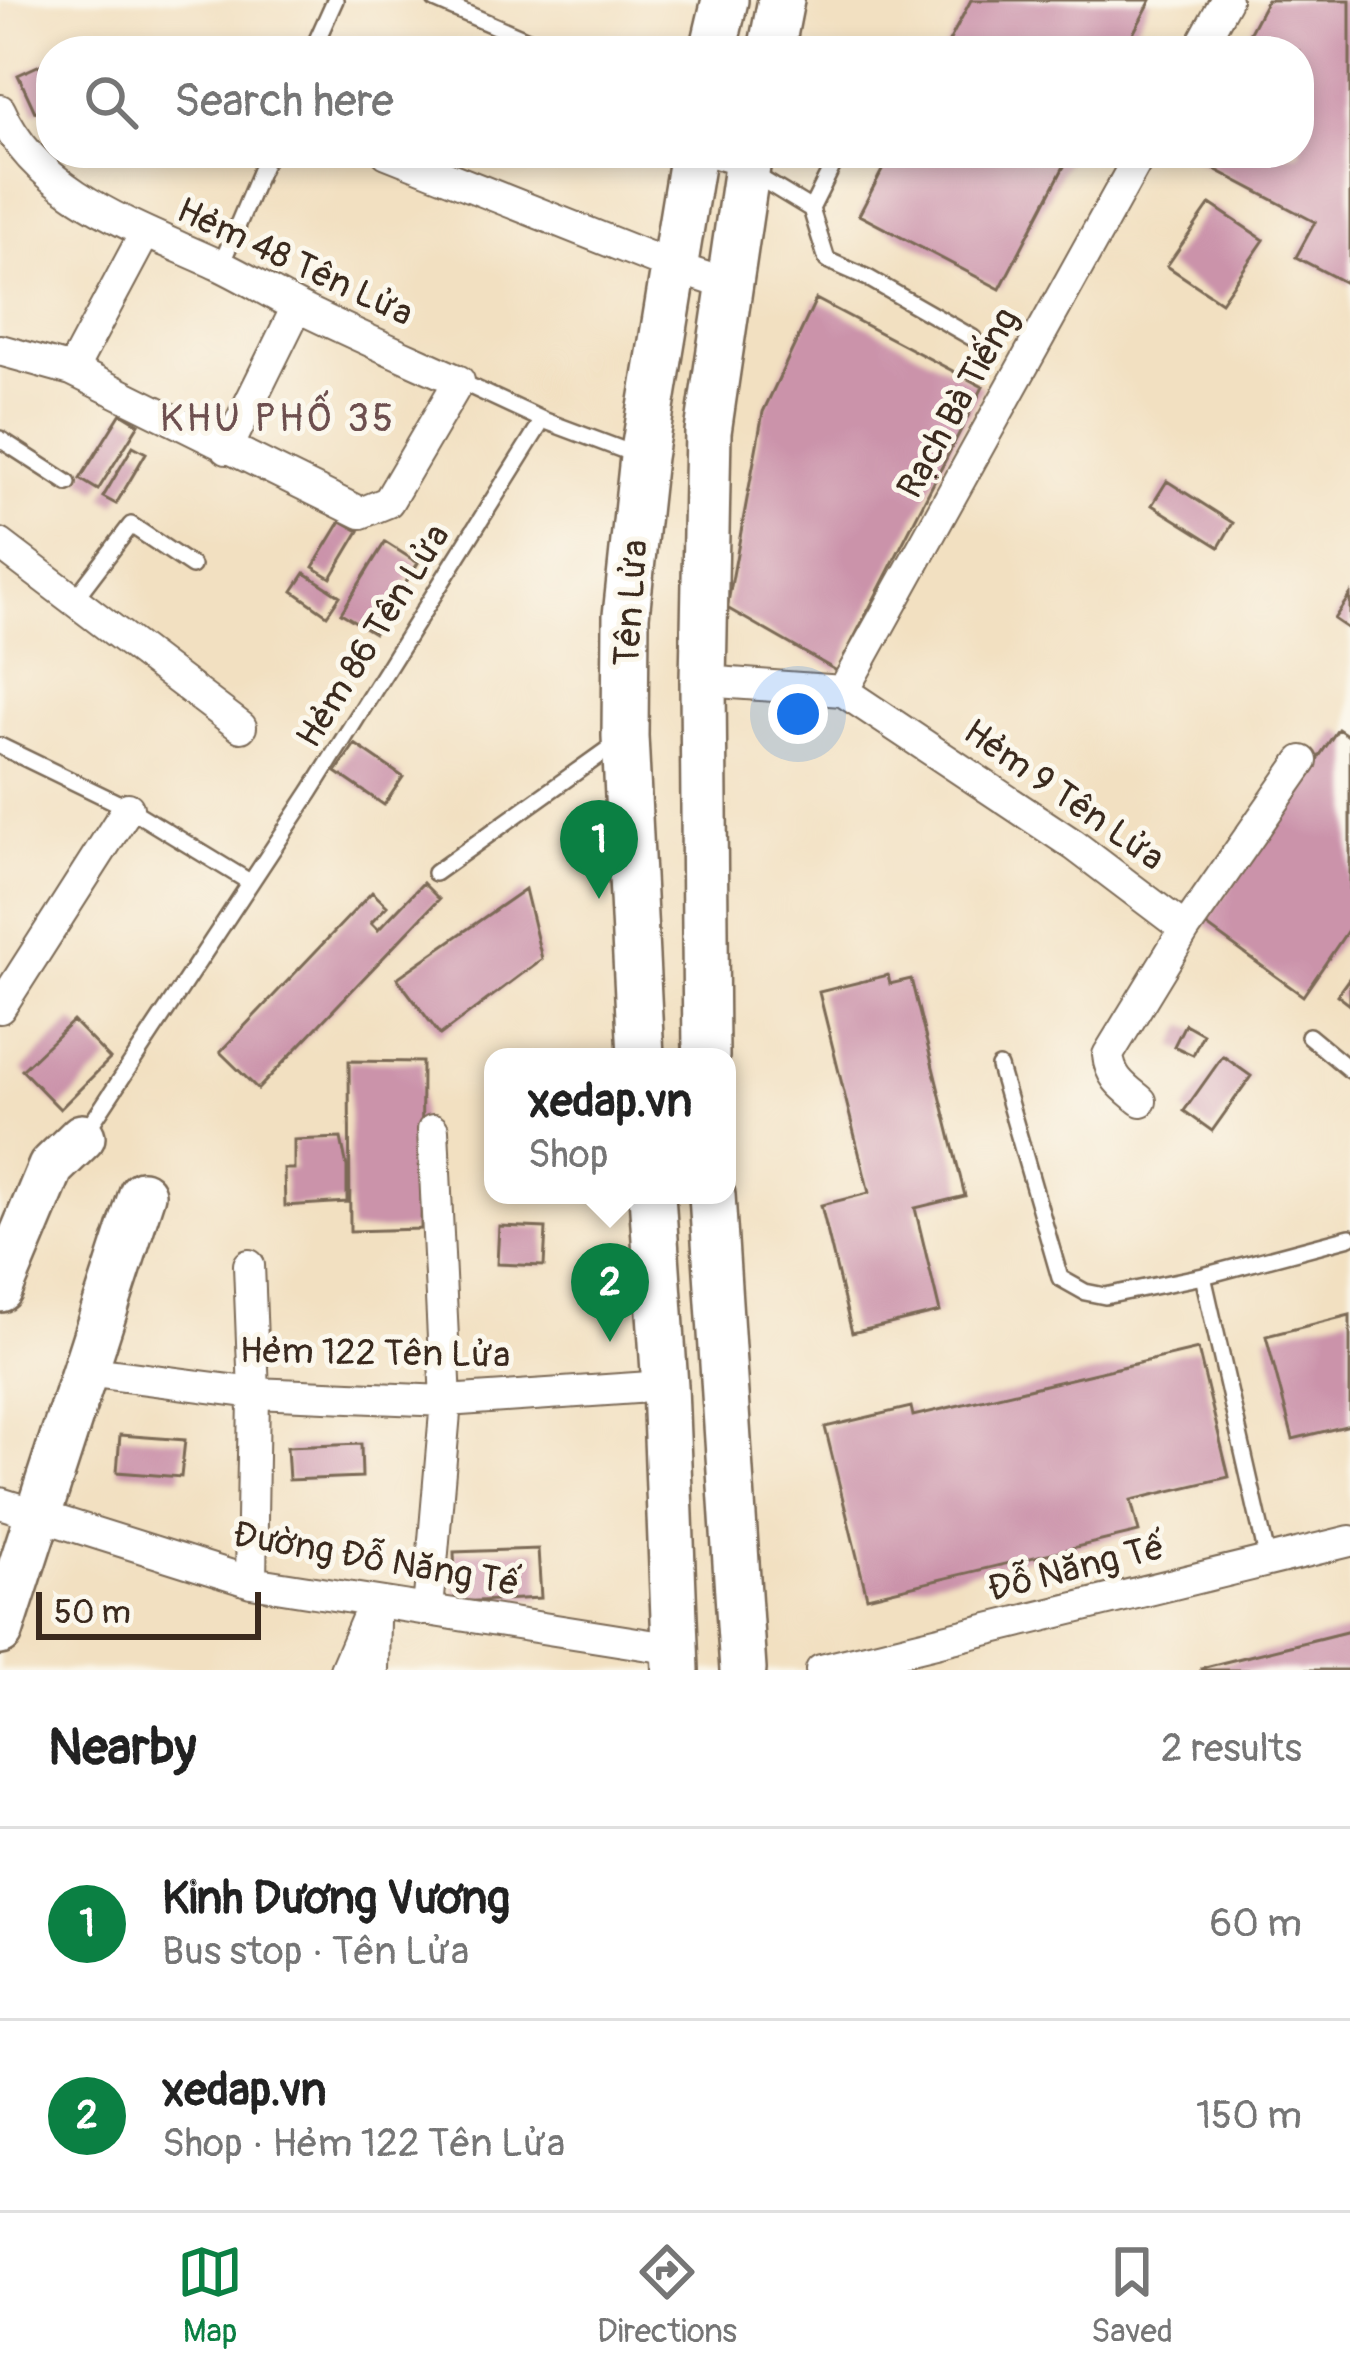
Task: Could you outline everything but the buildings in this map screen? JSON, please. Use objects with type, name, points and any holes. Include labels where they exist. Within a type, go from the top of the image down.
[{"type":"main road","points":[[717,36],[725,0]]},
{"type":"main road","points":[[774,36],[781,0]]},
{"type":"main road","name":"Tên Lửa","points":[[641,1048],[626,736],[626,616],[643,457],[691,168]]},
{"type":"main road","name":"Tên Lửa","points":[[706,1048],[708,432],[746,168]]},
{"type":"main road","points":[[0,1289],[51,1167],[82,1138]]},
{"type":"main road","points":[[0,1632],[19,1509],[85,1371],[142,1195]]},
{"type":"main road","points":[[653,1204],[676,1659]]},
{"type":"main road","points":[[713,1204],[743,1670]]},
{"type":"street","points":[[1206,36],[1226,0]]},
{"type":"street","name":"Hẻm 48 Tên Lửa","points":[[0,110],[8,129],[36,158]]},
{"type":"street","name":"Hẻm 48 Tên Lửa","points":[[45,168],[64,188],[144,235],[220,265],[297,307],[459,381]]},
{"type":"street","points":[[425,168],[729,285]]},
{"type":"street","name":"Rạch Bà Tiếng","points":[[842,691],[1133,168]]},
{"type":"street","points":[[72,370],[144,235]]},
{"type":"street","points":[[227,448],[297,307]]},
{"type":"street","points":[[0,350],[72,370],[362,513],[388,502],[459,381]]},
{"type":"street","points":[[0,544],[241,728]]},
{"type":"street","name":"Hẻm 9 Tên Lửa","points":[[704,681],[842,691],[1074,845],[1185,929]]},
{"type":"street","points":[[1141,1101],[1117,1082],[1108,1055],[1185,929],[1302,761]]},
{"type":"street","points":[[0,1008],[128,808]]},
{"type":"street","points":[[428,1610],[446,1401],[433,1130]]},
{"type":"street","points":[[249,1265],[254,1394],[251,1582]]},
{"type":"street","name":"Hẻm 122 Tên Lửa","points":[[85,1371],[254,1394],[446,1401],[664,1385]]},
{"type":"street","name":"Đường Đỗ Năng Tế","points":[[19,1509],[251,1582],[428,1610],[676,1659]]},
{"type":"street","name":"Đỗ Năng Tế","points":[[820,1670],[1350,1541]]},
{"type":"street","points":[[345,1670],[374,1602]]},
{"type":"street","points":[[373,1670],[374,1602]]},
{"type":"lane","points":[[319,36],[335,0]]},
{"type":"lane","points":[[435,0],[455,3],[522,36]]},
{"type":"lane","points":[[220,265],[262,168]]},
{"type":"lane","points":[[756,168],[811,209],[827,260],[974,338]]},
{"type":"lane","points":[[811,209],[832,168]]},
{"type":"lane","points":[[459,381],[543,420],[643,457]]},
{"type":"lane","name":"Hẻm 86 Tên Lửa","points":[[82,1138],[311,791],[543,420]]},
{"type":"lane","points":[[0,439],[68,483]]},
{"type":"lane","points":[[74,600],[130,525],[192,566]]},
{"type":"lane","points":[[435,873],[626,736]]},
{"type":"lane","points":[[0,746],[128,808],[248,880]]},
{"type":"lane","points":[[1309,1036],[1350,1070]]},
{"type":"lane","points":[[999,1066],[1060,1278],[1085,1292],[1105,1296],[1350,1238]]},
{"type":"lane","points":[[1203,1276],[1268,1561]]},
{"type":"place","name":"Kinh Dương Vương","points":[[599,899]]},
{"type":"place","name":"xedap.vn","points":[[610,1342]]},
{"type":"district","name":"KHU PHỐ 35","points":[[278,418]]}]
